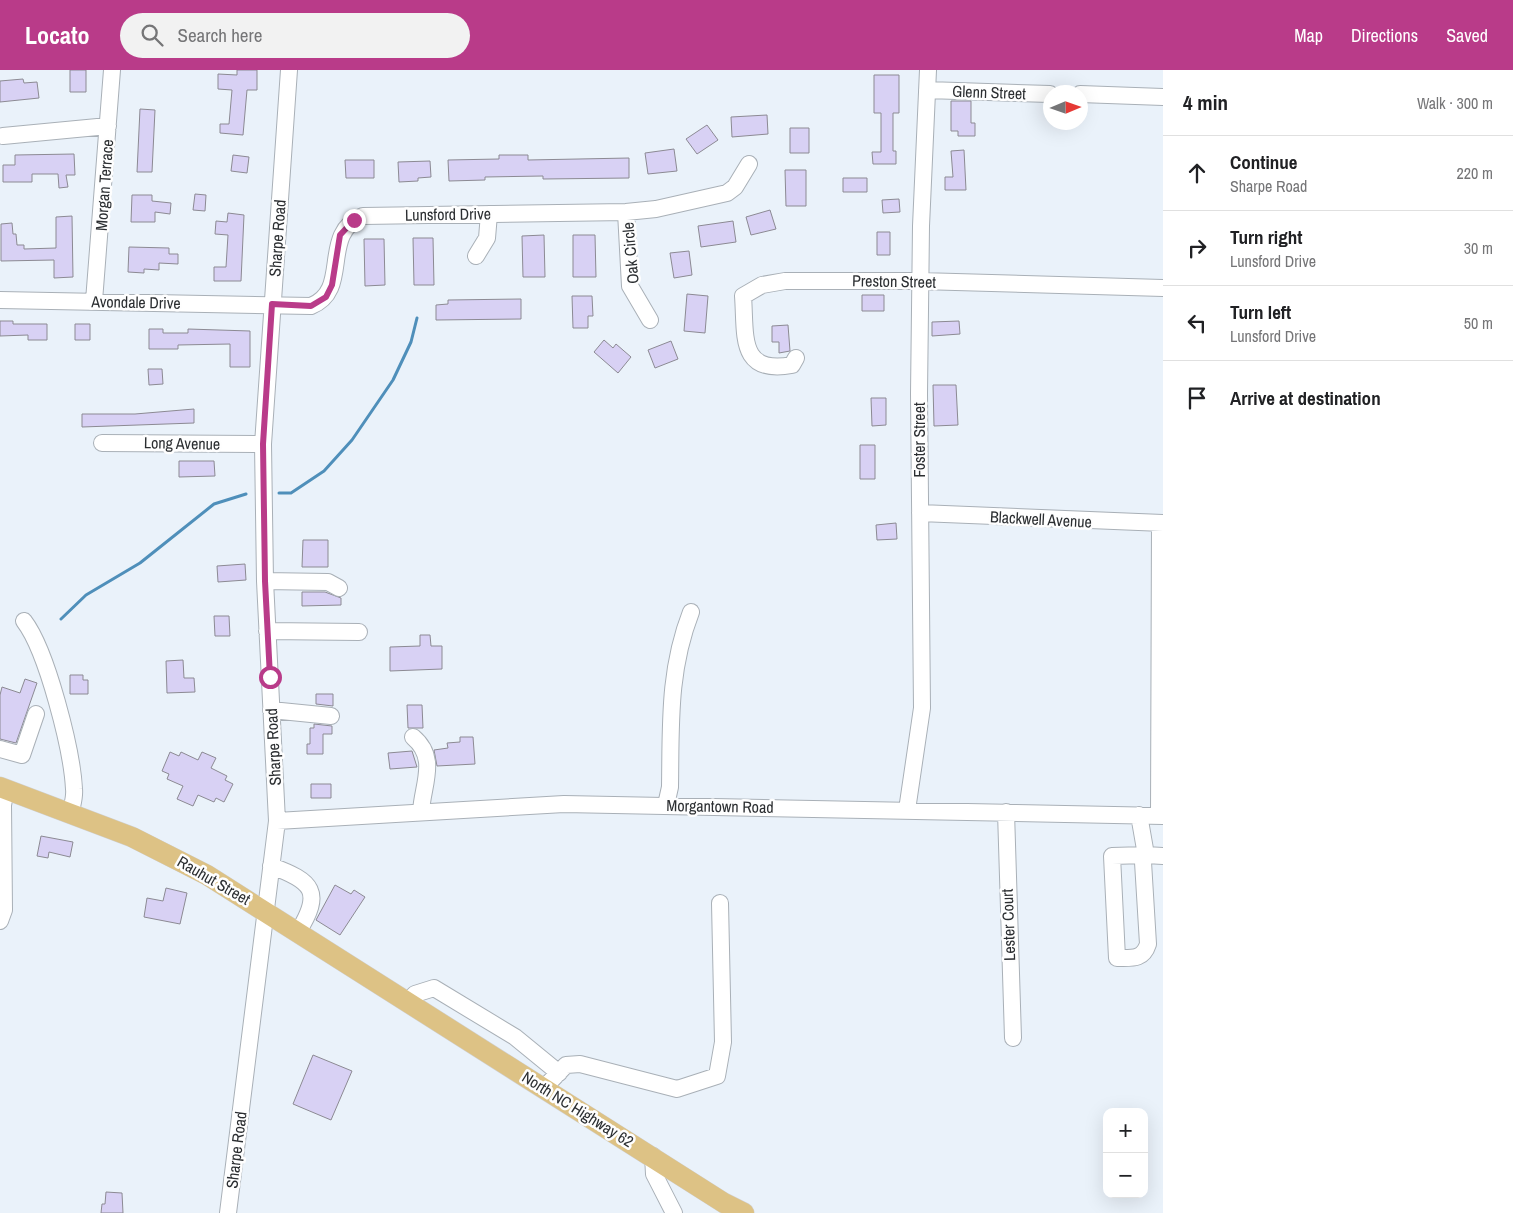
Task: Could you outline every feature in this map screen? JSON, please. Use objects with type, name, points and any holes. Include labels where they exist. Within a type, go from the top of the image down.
[{"type":"main road","name":"Rauhut Street","points":[[3,788],[71,812],[159,849],[235,891],[409,1004]]},
{"type":"main road","name":"North NC Highway 62","points":[[409,1004],[653,1156],[724,1203],[744,1213]]},
{"type":"street","name":"Morgan Terrace","points":[[94,301],[112,70]]},
{"type":"street","name":"Sharpe Road","points":[[228,1213],[277,821],[265,581],[263,444],[289,70]]},
{"type":"street","name":"Foster Street","points":[[907,810],[922,708],[920,281],[928,70]]},
{"type":"street","name":"Glenn Street","points":[[927,90],[1043,94]]},
{"type":"street","points":[[1088,94],[1163,97]]},
{"type":"street","points":[[3,136],[108,126]]},
{"type":"street","name":"Lunsford Drive","points":[[272,304],[311,306],[326,297],[332,285],[340,235],[354,220],[371,216],[626,212],[684,204],[727,193],[735,187],[749,164]]},
{"type":"street","name":"Oak Circle","points":[[626,212],[630,286],[650,320]]},
{"type":"street","points":[[476,256],[486,238],[489,214]]},
{"type":"street","name":"Preston Street","points":[[796,358],[792,365],[775,368],[758,362],[747,350],[743,296],[762,285],[785,281],[920,281],[1163,288]]},
{"type":"street","name":"Avondale Drive","points":[[0,300],[272,304]]},
{"type":"street","name":"Long Avenue","points":[[102,443],[263,444]]},
{"type":"street","name":"Blackwell Avenue","points":[[920,513],[1161,523]]},
{"type":"street","points":[[1161,523],[1161,816]]},
{"type":"street","points":[[265,581],[328,582],[339,588]]},
{"type":"street","points":[[666,805],[670,787],[673,676],[683,633],[691,612]]},
{"type":"street","points":[[24,621],[34,634],[43,656],[71,762],[75,791],[71,812]]},
{"type":"street","points":[[267,631],[359,632]]},
{"type":"street","points":[[271,710],[331,716]]},
{"type":"street","points":[[0,749],[22,754],[36,714]]},
{"type":"street","points":[[413,737],[426,752],[427,773],[421,811]]},
{"type":"street","points":[[0,921],[4,910],[3,788]]},
{"type":"street","name":"Morgantown Road","points":[[277,821],[564,804],[1161,816]]},
{"type":"street","name":"Lester Court","points":[[1006,812],[1012,1038]]},
{"type":"street","points":[[1139,815],[1146,855],[1144,862],[1148,944],[1145,953],[1139,958],[1117,958],[1112,856],[1146,855],[1163,856]]},
{"type":"street","points":[[271,866],[293,874],[309,886],[313,896],[306,919],[298,932]]},
{"type":"street","points":[[544,1088],[566,1065],[580,1064],[677,1089],[717,1076],[723,1042],[720,903]]},
{"type":"street","points":[[409,1004],[415,994],[434,988],[515,1037],[559,1073]]},
{"type":"street","points":[[653,1156],[654,1174],[674,1213]]},
{"type":"building","points":[[70,70],[86,70],[86,92],[70,92]]},
{"type":"building","points":[[237,70],[257,70],[257,90],[247,90],[243,135],[220,133],[220,124],[229,124],[232,90],[218,89],[218,74],[237,75]]},
{"type":"building","points":[[874,75],[899,75],[899,113],[893,113],[893,151],[896,151],[896,164],[873,164],[872,152],[881,152],[881,113],[874,113]]},
{"type":"building","points":[[23,79],[24,83],[37,82],[39,98],[0,102],[0,81]]},
{"type":"building","points":[[951,101],[971,101],[971,123],[975,123],[975,136],[958,136],[958,131],[951,131]]},
{"type":"building","points":[[140,109],[155,110],[152,172],[137,172]]},
{"type":"building","points":[[767,115],[768,134],[732,137],[731,117]]},
{"type":"building","points":[[707,125],[718,140],[697,154],[686,139]]},
{"type":"building","points":[[790,128],[809,128],[809,153],[790,153]]},
{"type":"building","points":[[674,149],[677,171],[648,174],[645,153]]},
{"type":"building","points":[[964,150],[966,190],[945,190],[945,177],[953,177],[951,151]]},
{"type":"building","points":[[74,154],[75,175],[66,175],[68,187],[59,188],[58,174],[32,174],[32,182],[3,182],[3,165],[15,165],[15,155]]},
{"type":"building","points":[[233,155],[249,157],[247,173],[231,171]]},
{"type":"building","points":[[499,155],[528,155],[528,160],[629,158],[629,178],[543,179],[543,176],[485,177],[485,180],[449,181],[448,160],[499,159]]},
{"type":"building","points":[[345,160],[374,160],[374,178],[346,178]]},
{"type":"building","points":[[430,161],[431,177],[418,178],[418,181],[399,182],[398,162]]},
{"type":"building","points":[[785,170],[806,170],[806,206],[786,206]]},
{"type":"building","points":[[843,178],[867,178],[867,192],[843,192]]},
{"type":"building","points":[[195,194],[206,195],[205,211],[193,210]]},
{"type":"building","points":[[132,195],[152,195],[152,201],[171,203],[170,214],[155,212],[155,222],[131,222]]},
{"type":"building","points":[[899,199],[900,212],[883,213],[882,200]]},
{"type":"building","points":[[770,210],[776,229],[751,235],[746,217]]},
{"type":"building","points":[[228,213],[244,215],[241,281],[214,281],[214,267],[226,267],[228,235],[215,234],[216,221],[227,222]]},
{"type":"building","points":[[72,216],[73,277],[54,278],[54,260],[1,261],[1,224],[12,223],[17,245],[24,245],[24,249],[56,248],[56,217]]},
{"type":"building","points":[[733,221],[736,242],[701,247],[698,226]]},
{"type":"building","points":[[877,232],[890,232],[890,255],[877,255]]},
{"type":"building","points":[[544,235],[545,277],[523,277],[522,236]]},
{"type":"building","points":[[573,235],[595,235],[596,277],[573,277]]},
{"type":"building","points":[[413,238],[433,238],[434,285],[414,285]]},
{"type":"building","points":[[364,239],[384,239],[385,285],[365,286]]},
{"type":"building","points":[[129,247],[169,248],[169,254],[178,254],[178,264],[159,263],[159,270],[144,269],[144,273],[128,272]]},
{"type":"building","points":[[689,251],[692,275],[674,278],[670,253]]},
{"type":"building","points":[[687,294],[708,296],[705,333],[684,331]]},
{"type":"building","points":[[862,295],[884,295],[884,311],[862,311]]},
{"type":"building","points":[[572,296],[592,296],[593,316],[588,316],[588,328],[573,328]]},
{"type":"building","points":[[521,299],[521,319],[436,320],[436,305],[448,304],[448,300]]},
{"type":"building","points":[[0,321],[13,321],[13,324],[47,324],[47,340],[28,340],[28,335],[0,336]]},
{"type":"building","points":[[959,321],[960,334],[932,336],[932,322]]},
{"type":"building","points":[[75,324],[90,324],[90,340],[75,340]]},
{"type":"building","points":[[788,325],[790,351],[779,353],[779,342],[772,342],[772,326]]},
{"type":"building","points":[[149,329],[163,329],[163,333],[188,333],[188,329],[250,331],[250,367],[230,367],[230,344],[178,345],[178,349],[149,349]]},
{"type":"building","points":[[604,340],[613,348],[616,344],[631,357],[618,373],[594,352]]},
{"type":"building","points":[[671,341],[678,359],[655,368],[648,350]]},
{"type":"building","points":[[148,369],[162,369],[163,384],[149,385]]},
{"type":"building","points":[[933,385],[956,385],[958,425],[934,426]]},
{"type":"building","points":[[871,398],[886,398],[886,425],[872,426]]},
{"type":"building","points":[[194,409],[194,423],[82,427],[82,414],[135,414]]},
{"type":"building","points":[[860,445],[875,445],[875,479],[860,479]]},
{"type":"building","points":[[179,461],[214,461],[215,476],[179,477]]},
{"type":"building","points":[[896,523],[897,539],[877,540],[876,525]]},
{"type":"building","points":[[303,540],[328,540],[328,567],[302,567]]},
{"type":"building","points":[[245,564],[246,580],[218,582],[217,566]]},
{"type":"building","points":[[302,592],[325,592],[341,598],[341,605],[302,606]]},
{"type":"building","points":[[214,616],[229,616],[230,636],[215,636]]},
{"type":"building","points":[[420,635],[430,635],[431,646],[442,646],[442,669],[390,671],[390,647],[420,646]]},
{"type":"building","points":[[183,660],[184,678],[194,678],[195,692],[167,693],[166,661]]},
{"type":"building","points":[[70,675],[83,675],[83,680],[88,680],[88,694],[70,694]]},
{"type":"building","points":[[25,679],[37,683],[16,743],[0,739],[0,695],[2,687],[20,693]]},
{"type":"building","points":[[316,694],[333,694],[333,706],[316,704]]},
{"type":"building","points":[[407,705],[422,705],[423,728],[408,728]]},
{"type":"building","points":[[314,724],[332,726],[332,734],[323,734],[323,754],[307,754],[307,744],[310,744],[310,728],[314,728]]},
{"type":"building","points":[[460,737],[473,737],[475,764],[437,766],[434,750],[448,748],[447,743],[460,742]]},
{"type":"building","points":[[412,751],[417,767],[390,769],[388,753]]},
{"type":"building","points":[[170,752],[179,756],[181,752],[198,760],[202,752],[216,758],[211,768],[227,776],[225,780],[233,784],[224,802],[216,798],[214,802],[198,795],[193,806],[177,799],[183,786],[167,779],[169,774],[162,771]]},
{"type":"building","points":[[311,784],[331,784],[331,798],[311,798]]},
{"type":"building","points":[[41,836],[73,842],[70,857],[49,852],[48,858],[37,856]]},
{"type":"building","points":[[335,885],[351,894],[354,890],[365,897],[340,935],[316,920]]},
{"type":"building","points":[[166,888],[187,893],[180,924],[144,917],[147,898],[163,901]]},
{"type":"building","points":[[313,1055],[352,1071],[331,1120],[293,1104]]},
{"type":"building","points":[[106,1192],[122,1193],[123,1213],[101,1213],[102,1204],[105,1204]]},
{"type":"waterway","points":[[279,493],[291,493],[324,471],[352,440],[393,380],[411,342],[417,318]]},
{"type":"waterway","points":[[61,619],[86,595],[140,563],[214,504],[246,494]]},
{"type":"route","points":[[270,677],[265,581],[263,444],[264,402],[272,304],[311,306],[326,297],[332,285],[340,235],[346,226],[354,220]]}]
